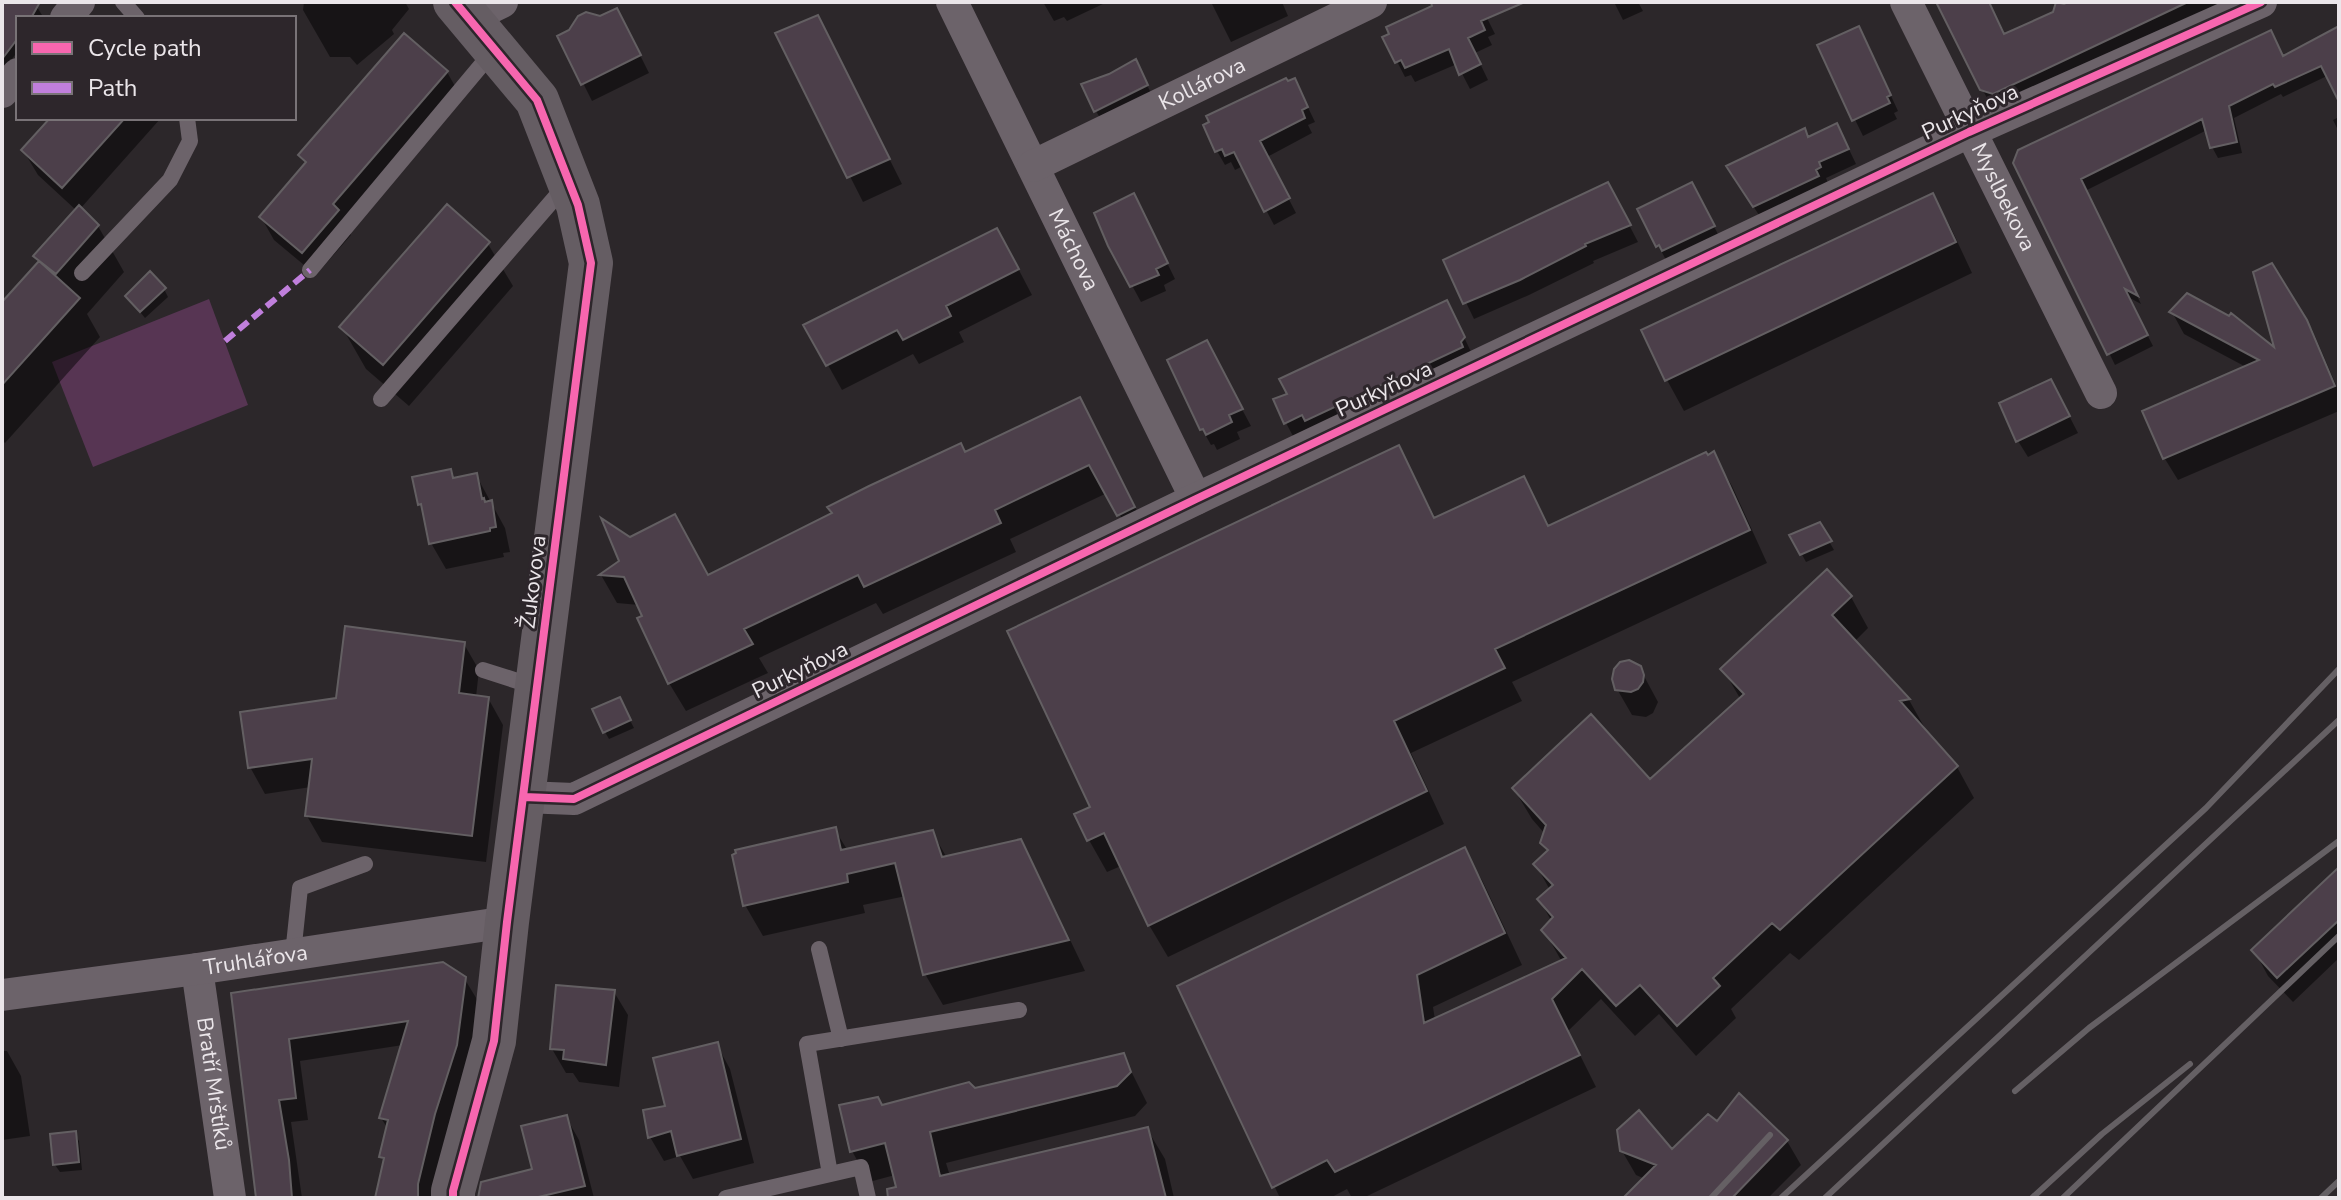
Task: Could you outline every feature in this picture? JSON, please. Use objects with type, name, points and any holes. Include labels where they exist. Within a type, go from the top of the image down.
[{"type":"street","name":"Máchova","points":[[952,2],[1196,499]]},
{"type":"street","name":"Kollárova","points":[[1033,166],[1371,2]]},
{"type":"street","name":"Myslbekova","points":[[1906,2],[2101,393]]},
{"type":"street","name":"Purkyňova","points":[[524,797],[574,799],[1969,132],[2261,2]]},
{"type":"street","name":"Žukovova","points":[[453,1198],[494,1041],[591,263],[578,205],[537,100],[480,18]]},
{"type":"street","points":[[2,92],[16,76]]},
{"type":"street","name":"Truhlářova","points":[[2,995],[507,922]]},
{"type":"street","name":"Bratří Mrštíků","points":[[197,969],[230,1198]]},
{"type":"lane","points":[[310,270],[480,18]]},
{"type":"lane","points":[[82,273],[170,180],[190,141],[187,120]]},
{"type":"lane","points":[[381,399],[569,182]]},
{"type":"lane","points":[[483,670],[538,688]]},
{"type":"lane","points":[[293,954],[300,888],[365,864]]},
{"type":"lane","points":[[819,949],[841,1039]]},
{"type":"lane","points":[[830,1174],[807,1044],[1019,1010]]},
{"type":"lane","points":[[726,1198],[861,1167],[868,1198]]},
{"type":"shaded area","points":[[209,299],[248,405],[93,467],[52,362]]},
{"type":"building","points":[[2,2],[40,2],[32,16],[16,16],[16,41],[2,59]]},
{"type":"building","points":[[1431,2],[1525,2],[1481,21],[1485,30],[1468,38],[1481,64],[1459,75],[1449,49],[1405,68],[1401,60],[1395,63],[1382,37],[1389,34],[1386,27],[1432,6]]},
{"type":"building","points":[[1936,2],[1989,2],[2004,34],[2053,12],[2056,2],[2188,2],[1993,94],[1980,90]]},
{"type":"building","points":[[617,8],[641,55],[581,85],[557,36],[569,30],[578,16],[586,12],[600,16]]},
{"type":"building","points":[[818,15],[890,159],[847,178],[775,33]]},
{"type":"building","points":[[1859,26],[1891,95],[1887,97],[1890,103],[1852,121],[1817,45]]},
{"type":"building","points":[[2339,26],[2339,102],[2321,66],[2275,87],[2273,84],[2229,106],[2237,142],[2210,148],[2202,119],[2081,179],[2138,296],[2125,289],[2148,335],[2107,355],[2013,163],[2018,150],[2271,30],[2283,56]]},
{"type":"building","points":[[404,33],[448,71],[333,204],[339,210],[302,253],[259,217],[306,162],[298,155]]},
{"type":"building","points":[[1136,59],[1148,85],[1094,112],[1081,84],[1109,74]]},
{"type":"building","points":[[1286,78],[1288,81],[1295,78],[1308,107],[1302,110],[1305,118],[1260,141],[1290,198],[1264,212],[1234,152],[1225,156],[1222,149],[1215,152],[1203,125],[1209,122],[1206,116]]},
{"type":"building","points":[[48,120],[123,120],[62,188],[21,150]]},
{"type":"building","points":[[1837,123],[1849,149],[1819,162],[1821,167],[1816,170],[1819,176],[1753,207],[1726,166],[1805,128],[1808,137]]},
{"type":"building","points":[[1608,182],[1631,225],[1585,244],[1520,280],[1463,304],[1443,260]]},
{"type":"building","points":[[1692,182],[1715,226],[1662,251],[1659,245],[1656,247],[1637,209]]},
{"type":"building","points":[[1134,193],[1168,263],[1156,269],[1159,275],[1130,287],[1094,213]]},
{"type":"building","points":[[1933,193],[1956,242],[1665,381],[1641,330]]},
{"type":"building","points":[[447,204],[490,242],[383,365],[339,327]]},
{"type":"building","points":[[79,205],[99,225],[56,274],[33,256]]},
{"type":"building","points":[[997,228],[1019,269],[946,306],[951,316],[903,340],[897,330],[826,366],[803,325]]},
{"type":"building","points":[[39,261],[80,298],[2,385],[2,302]]},
{"type":"building","points":[[2272,263],[2307,320],[2335,386],[2163,459],[2142,411],[2259,360],[2169,312],[2187,293],[2229,316],[2231,313],[2274,347],[2253,272]]},
{"type":"building","points":[[150,271],[166,288],[140,312],[125,296]]},
{"type":"building","points":[[1447,300],[1465,337],[1461,342],[1463,347],[1305,421],[1302,415],[1284,424],[1273,399],[1287,394],[1279,379]]},
{"type":"building","points":[[1207,340],[1243,409],[1229,415],[1232,422],[1206,435],[1203,429],[1200,430],[1167,360]]},
{"type":"building","points":[[2051,379],[2070,416],[2016,442],[1999,403]]},
{"type":"building","points":[[1080,397],[1135,507],[1117,516],[1089,465],[995,510],[1001,523],[864,587],[858,575],[744,629],[753,644],[668,684],[637,618],[642,616],[624,577],[599,575],[619,561],[601,518],[630,537],[675,514],[708,575],[832,513],[827,507],[869,486],[961,443],[965,452]]},
{"type":"building","points":[[1399,445],[1434,518],[1524,476],[1548,526],[1714,451],[1750,530],[1495,649],[1505,668],[1394,721],[1427,791],[1148,926],[1104,833],[1087,841],[1074,814],[1090,807],[1007,631]]},
{"type":"building","points":[[451,469],[453,478],[477,473],[482,499],[485,502],[492,500],[496,527],[490,528],[490,531],[429,544],[412,477]]},
{"type":"building","points":[[1820,522],[1832,541],[1800,555],[1789,535]]},
{"type":"building","points":[[1827,569],[1852,596],[1832,615],[1910,699],[1900,701],[1958,766],[1780,930],[1772,923],[1713,978],[1720,986],[1677,1026],[1640,985],[1616,1006],[1582,969],[1552,999],[1580,1055],[1335,1172],[1327,1160],[1272,1188],[1177,986],[1465,847],[1505,933],[1417,975],[1424,1023],[1566,958],[1541,930],[1553,917],[1537,899],[1553,885],[1533,864],[1548,850],[1540,843],[1546,825],[1512,788],[1591,714],[1650,779],[1744,694],[1720,669]]},
{"type":"building","points":[[345,626],[465,642],[459,693],[489,697],[472,836],[305,816],[312,759],[248,768],[240,712],[336,698]]},
{"type":"building","points":[[1629,660],[1641,666],[1643,682],[1631,692],[1615,690],[1612,679],[1614,669],[1620,662]]},
{"type":"building","points":[[620,697],[631,720],[603,733],[592,709]]},
{"type":"building","points":[[836,827],[841,850],[933,830],[942,857],[1021,839],[1069,940],[923,975],[895,863],[847,874],[848,882],[743,906],[732,855],[736,853],[735,850]]},
{"type":"building","points":[[2339,867],[2339,920],[2277,978],[2251,950]]},
{"type":"building","points":[[443,962],[466,977],[457,1045],[435,1114],[418,1184],[418,1198],[375,1198],[384,1158],[379,1157],[388,1120],[379,1118],[408,1021],[289,1039],[296,1098],[279,1100],[292,1198],[256,1198],[231,993]]},
{"type":"building","points":[[556,985],[615,990],[606,1065],[563,1059],[564,1050],[550,1049]]},
{"type":"building","points":[[718,1042],[741,1139],[677,1156],[671,1131],[648,1138],[643,1110],[665,1106],[653,1058]]},
{"type":"building","points":[[1124,1053],[1131,1072],[1117,1086],[930,1132],[940,1176],[1148,1127],[1166,1198],[888,1198],[887,1189],[896,1187],[885,1143],[850,1152],[839,1105],[878,1097],[882,1105],[969,1082],[975,1088]]},
{"type":"building","points":[[1739,1093],[1788,1140],[1732,1198],[1623,1198],[1656,1165],[1620,1151],[1617,1130],[1639,1110],[1672,1149],[1708,1114],[1717,1121]]},
{"type":"building","points":[[567,1115],[585,1186],[534,1198],[478,1198],[481,1182],[532,1169],[521,1126]]},
{"type":"building","points":[[76,1131],[79,1162],[53,1165],[50,1134]]},
{"type":"railway","points":[[1781,1198],[2206,808],[2339,669]]},
{"type":"railway","points":[[1825,1198],[2339,720]]},
{"type":"railway","points":[[2015,1091],[2089,1028],[2339,841]]},
{"type":"railway","points":[[2063,1198],[2339,936]]},
{"type":"railway","points":[[2032,1198],[2102,1134],[2190,1064]]},
{"type":"railway","points":[[1711,1198],[1770,1135]]},
{"type":"railway","points":[[2321,1198],[2339,1181]]},
{"type":"marked path","points":[[225,341],[310,270]]},
{"type":"cycle path","points":[[453,1198],[494,1041],[591,263],[578,205],[537,100],[455,2]]},
{"type":"cycle path","points":[[524,797],[574,799],[1969,132],[2261,2]]}]
